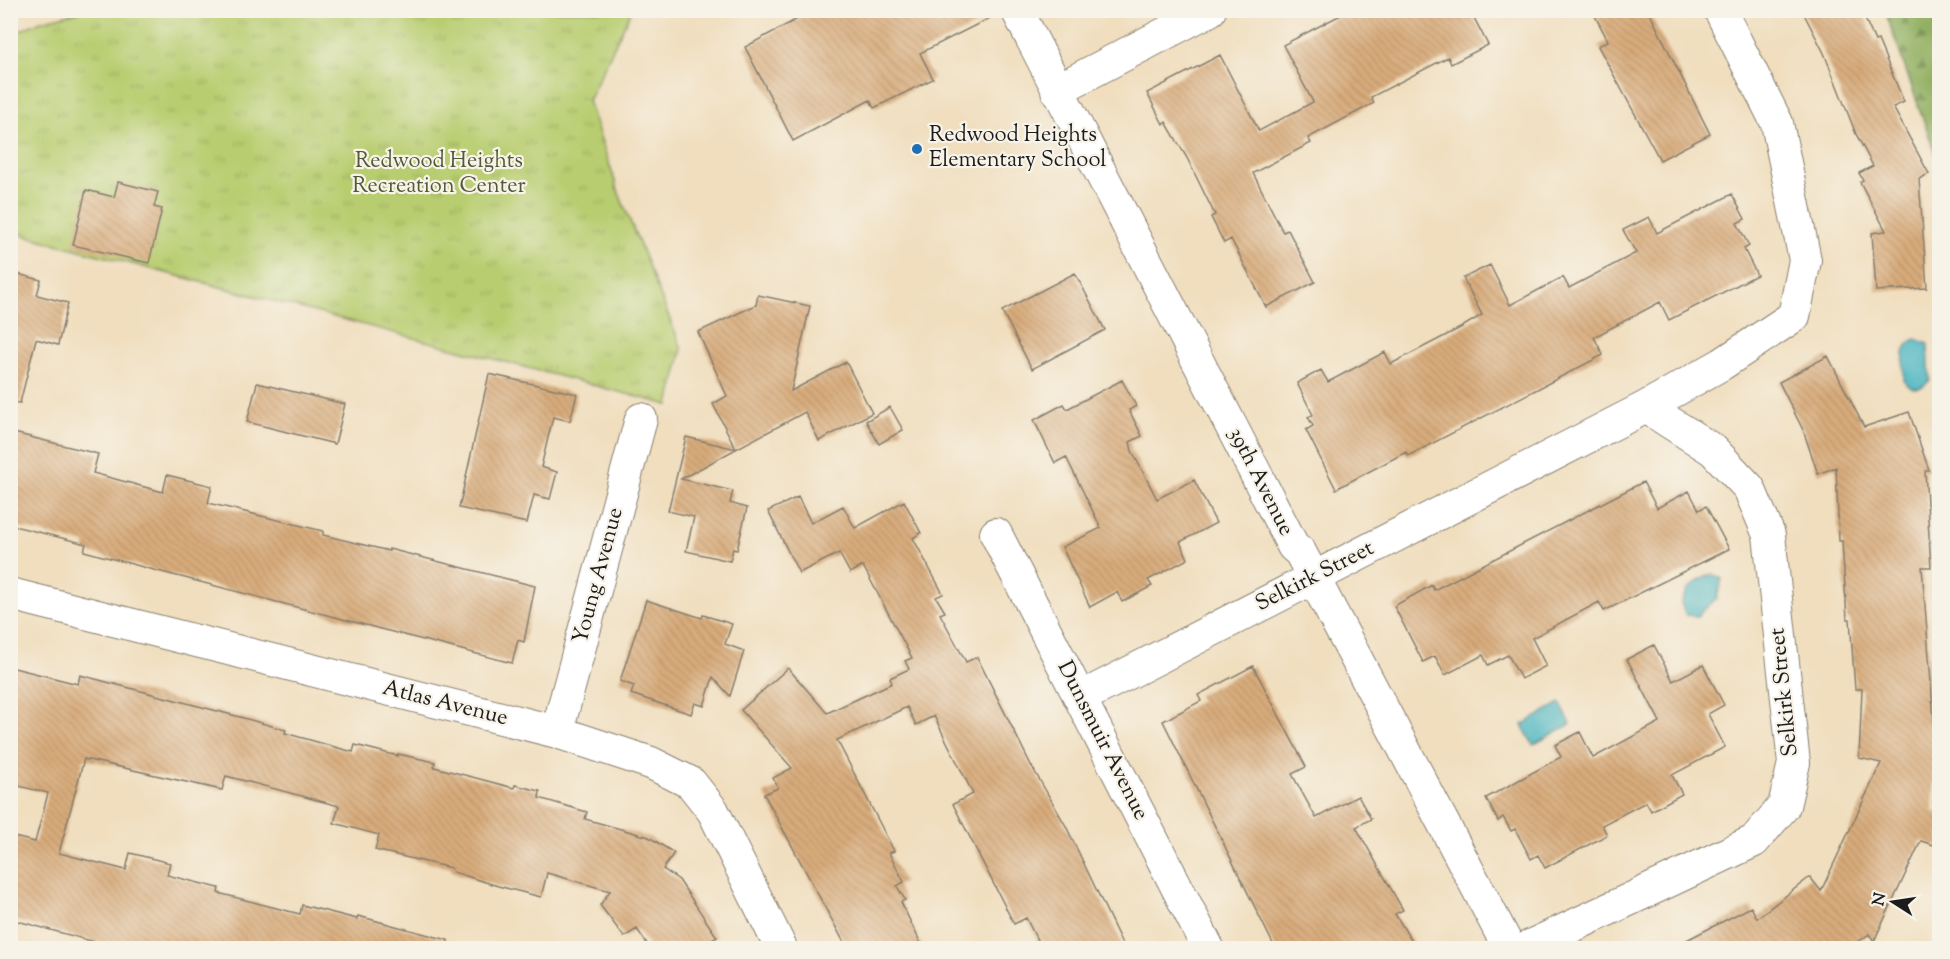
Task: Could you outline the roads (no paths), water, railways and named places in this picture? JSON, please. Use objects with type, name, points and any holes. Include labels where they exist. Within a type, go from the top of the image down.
[{"type":"street","name":"39th Avenue","points":[[1017,10],[1312,579],[1509,948]]},
{"type":"street","points":[[1057,90],[1210,10]]},
{"type":"street","name":"Selkirk Street","points":[[1080,698],[1646,407],[1722,364],[1794,316],[1805,260],[1777,123],[1720,10]]},
{"type":"street","name":"Selkirk Street","points":[[1526,948],[1754,841],[1784,806],[1794,763],[1769,535],[1749,488],[1713,450],[1646,407]]},
{"type":"street","name":"Young Avenue","points":[[557,732],[640,419]]},
{"type":"street","name":"Dunsmuir Avenue","points":[[996,534],[1208,948]]},
{"type":"street","name":"Atlas Avenue","points":[[10,594],[557,732],[651,763],[691,783],[713,811],[781,948]]},
{"type":"water","points":[[1916,339],[1928,344],[1930,380],[1924,385],[1913,388],[1904,380],[1903,362],[1907,346]]},
{"type":"water","points":[[1712,574],[1722,579],[1717,598],[1697,616],[1686,615],[1681,603],[1686,592],[1697,582]]},
{"type":"water","points":[[1560,703],[1571,724],[1533,745],[1522,725]]},
{"type":"place","name":"Redwood Heights Elementary School","points":[[917,149]]},
{"type":"park label","name":"Redwood Heights Recreation Center","points":[[439,174]]}]
